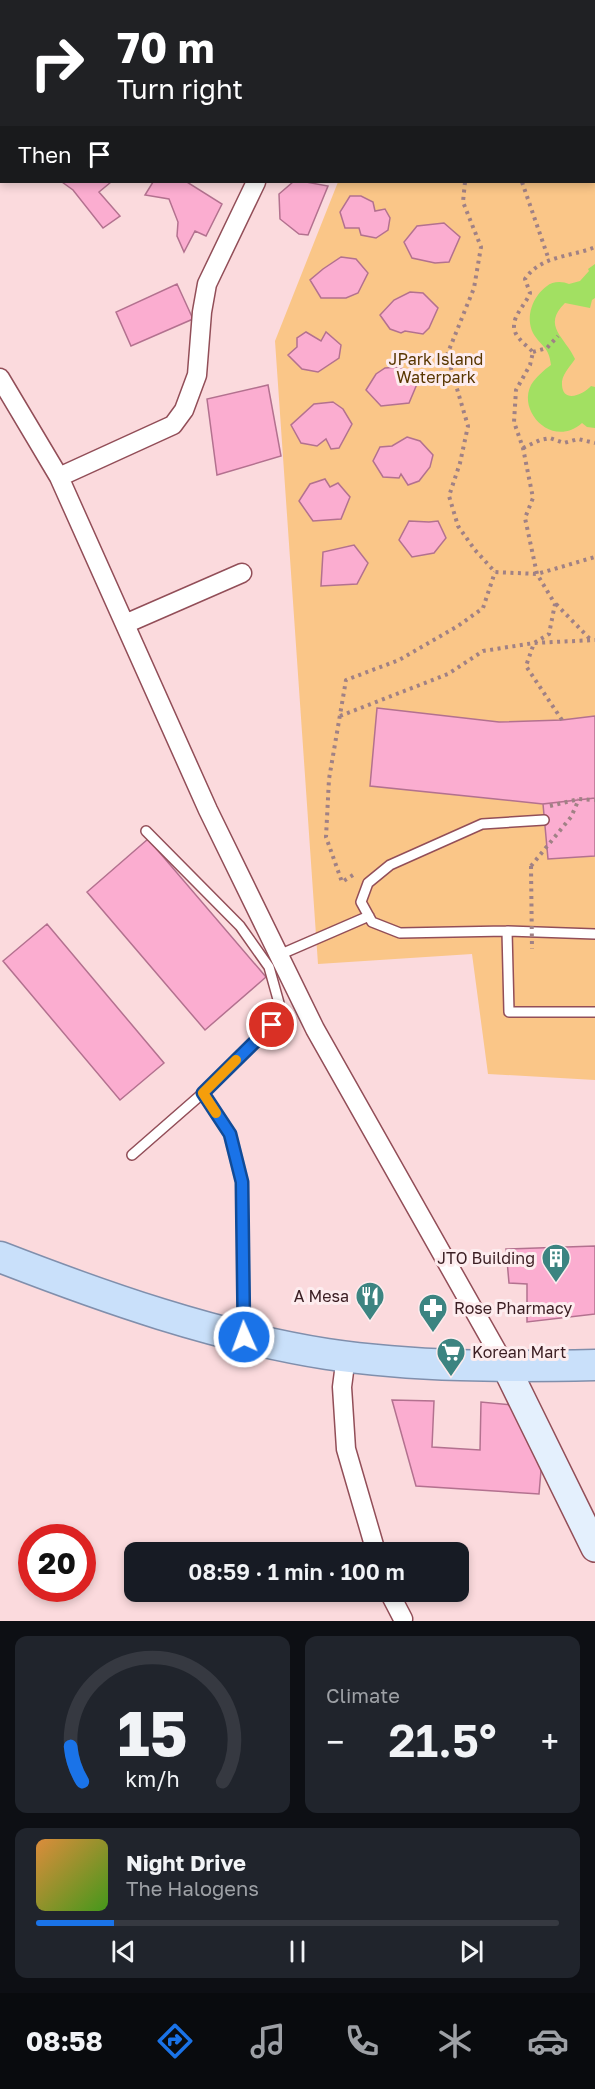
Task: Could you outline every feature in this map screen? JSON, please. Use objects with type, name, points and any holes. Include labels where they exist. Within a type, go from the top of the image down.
[{"type":"main road","points":[[0,1257],[99,1295],[244,1337],[345,1356],[506,1367],[595,1365]]},
{"type":"street","points":[[59,477],[173,425],[184,410],[197,375],[202,312],[207,284],[256,183]]},
{"type":"street","points":[[0,378],[59,477],[208,810],[315,1029],[506,1367],[595,1548]]},
{"type":"street","points":[[125,624],[242,573]]},
{"type":"street","points":[[345,1356],[342,1387],[346,1449],[373,1542]]},
{"type":"street","points":[[394,1602],[403,1619]]},
{"type":"lane","points":[[544,820],[483,824],[390,865],[368,883],[361,902],[372,922],[400,933],[507,931],[595,934]]},
{"type":"lane","points":[[132,1155],[203,1093],[272,1025],[279,1003],[269,967],[240,926],[146,831]]},
{"type":"lane","points":[[279,955],[369,916]]},
{"type":"lane","points":[[507,931],[509,1012],[595,1012]]},
{"type":"lane","points":[[203,1093],[230,1134],[242,1182],[244,1337]]},
{"type":"path","points":[[465,183],[463,202],[480,247],[474,288],[447,355],[468,426],[449,496],[458,526],[495,572],[537,574],[595,557]]},
{"type":"path","points":[[522,183],[549,260]]},
{"type":"path","points":[[533,352],[516,334],[514,323],[530,292],[525,279],[549,260],[595,247]]},
{"type":"path","points":[[533,352],[547,348],[558,336]]},
{"type":"path","points":[[533,352],[530,365],[516,390],[514,422],[523,448],[533,498],[525,518],[537,574],[555,604],[592,640]]},
{"type":"path","points":[[523,448],[550,438],[564,443],[578,438],[595,443]]},
{"type":"path","points":[[342,882],[326,837],[329,779],[346,680],[399,660],[458,626],[483,608],[495,572]]},
{"type":"path","points":[[555,604],[549,634],[534,643],[526,666],[562,720]]},
{"type":"path","points":[[340,716],[448,674],[483,651],[534,643],[592,640]]},
{"type":"path","points":[[531,866],[531,950]]},
{"type":"green space","name":"JPark Island Waterpark","points":[[338,183],[595,183],[595,1080],[488,1074],[472,954],[318,964],[275,341]]},
{"type":"shaded area","points":[[595,264],[595,298],[590,308],[565,303],[558,311],[555,325],[575,359],[563,378],[563,391],[574,396],[591,386],[595,387],[595,428],[587,427],[582,423],[571,430],[560,432],[549,430],[533,416],[529,406],[528,395],[531,385],[551,365],[547,350],[533,333],[530,313],[534,301],[549,284],[564,282],[569,284],[580,281],[589,271],[588,269]]},
{"type":"building","points":[[63,183],[110,183],[99,192],[120,216],[103,228],[73,190]]},
{"type":"building","points":[[152,183],[189,183],[222,204],[206,236],[195,231],[184,252],[177,236],[178,222],[169,199],[145,195]]},
{"type":"building","points":[[292,183],[328,186],[308,235],[299,234],[280,219],[279,194]]},
{"type":"building","points":[[350,196],[361,196],[373,202],[375,211],[385,209],[390,218],[388,230],[376,238],[361,235],[359,228],[345,228],[340,212]]},
{"type":"building","points":[[444,223],[460,237],[449,262],[435,263],[412,258],[404,242],[417,226]]},
{"type":"building","points":[[341,257],[356,259],[368,273],[358,293],[346,298],[321,298],[310,280]]},
{"type":"building","points":[[177,284],[193,319],[131,346],[116,312]]},
{"type":"building","points":[[410,292],[423,293],[438,308],[429,328],[423,334],[405,331],[401,333],[390,329],[380,315],[394,300]]},
{"type":"building","points":[[306,332],[321,341],[326,332],[341,345],[339,358],[318,372],[302,369],[288,355],[297,347],[297,338]]},
{"type":"building","points":[[399,367],[413,373],[417,384],[409,403],[381,406],[366,390],[376,374],[385,368]]},
{"type":"building","points":[[268,385],[281,456],[217,475],[207,399]]},
{"type":"building","points":[[333,402],[343,409],[352,424],[339,448],[331,449],[326,439],[317,446],[301,443],[291,425],[314,404]]},
{"type":"building","points":[[407,437],[420,441],[433,455],[430,467],[419,481],[408,485],[401,474],[399,478],[383,477],[373,461],[380,447],[392,446]]},
{"type":"building","points":[[325,479],[330,487],[338,483],[350,497],[341,519],[313,521],[299,501],[310,484]]},
{"type":"building","points":[[409,521],[438,521],[446,538],[434,553],[412,557],[399,540]]},
{"type":"building","points":[[354,545],[368,563],[357,584],[321,586],[323,552]]},
{"type":"building","points":[[377,708],[499,722],[562,720],[595,716],[595,798],[543,804],[370,786]]},
{"type":"building","points":[[595,798],[595,856],[548,859],[543,804]]},
{"type":"building","points":[[148,839],[266,977],[205,1030],[87,892]]},
{"type":"building","points":[[47,924],[164,1063],[120,1100],[3,961]]},
{"type":"building","name":"JTO Building","points":[[595,1246],[595,1314],[527,1322],[527,1284],[509,1283],[506,1249]]},
{"type":"building","points":[[392,1400],[434,1401],[432,1447],[480,1450],[481,1402],[512,1405],[542,1459],[539,1494],[416,1486]]},
{"type":"slow traffic","points":[[216,1113],[203,1093],[236,1060]]},
{"type":"place","name":"JTO Building","points":[[556,1284]]},
{"type":"place","name":"A Mesa","points":[[370,1322]]},
{"type":"place","name":"Rose Pharmacy","points":[[433,1334]]},
{"type":"place","name":"Korean Mart","points":[[451,1378]]},
{"type":"route","points":[[244,1337],[242,1182],[230,1134],[203,1093],[272,1025]]}]
